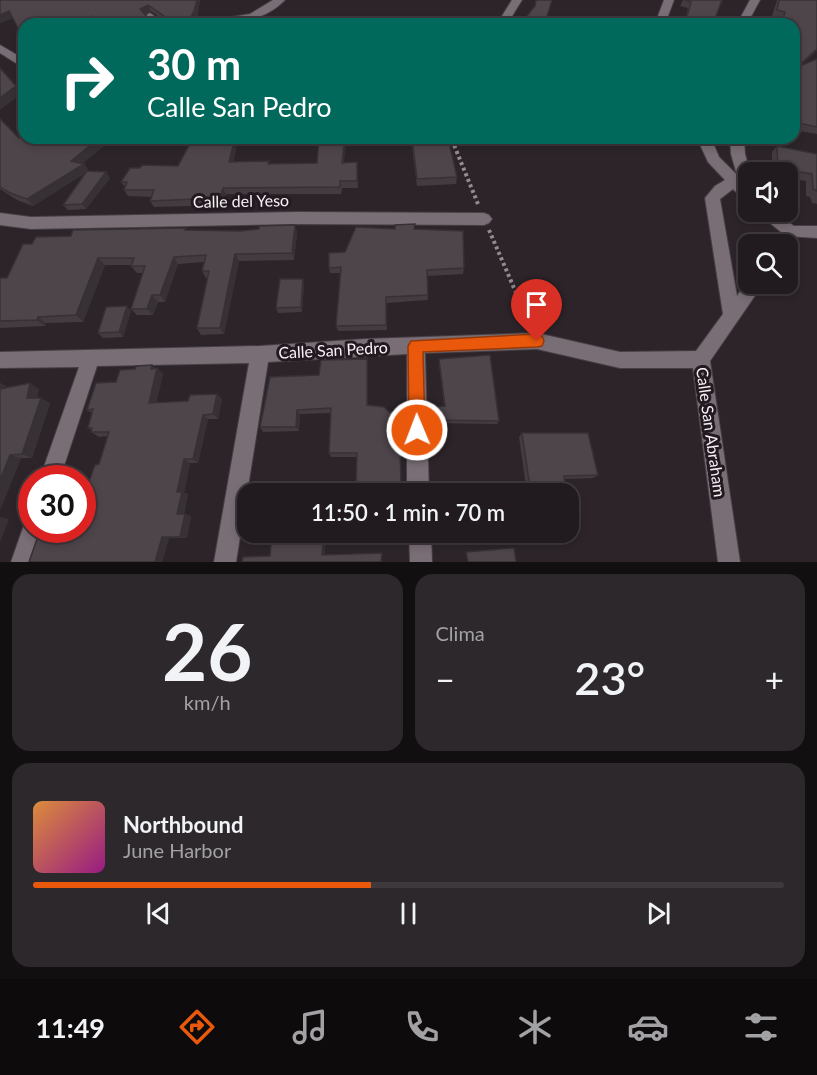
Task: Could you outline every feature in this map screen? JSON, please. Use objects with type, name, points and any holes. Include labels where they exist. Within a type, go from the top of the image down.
[{"type":"street","points":[[247,18],[253,17],[280,0]]},
{"type":"street","points":[[506,18],[517,0]]},
{"type":"street","points":[[662,18],[669,0]]},
{"type":"street","points":[[745,18],[755,0]]},
{"type":"street","points":[[0,48],[18,60]]},
{"type":"street","points":[[707,144],[713,159],[738,181]]},
{"type":"street","points":[[737,144],[739,162]]},
{"type":"street","points":[[732,316],[712,198],[720,190],[738,186]]},
{"type":"street","name":"Calle del Yeso","points":[[0,219],[31,223],[298,218],[484,219]]},
{"type":"street","points":[[772,222],[783,234]]},
{"type":"street","points":[[798,236],[817,232]]},
{"type":"street","name":"Calle San Abraham","points":[[729,562],[701,359],[748,294]]},
{"type":"street","name":"Calle San Pedro","points":[[0,360],[260,354],[537,341],[620,360],[701,359]]},
{"type":"street","points":[[416,346],[418,483]]},
{"type":"street","points":[[225,562],[260,354]]},
{"type":"street","points":[[55,465],[92,358]]},
{"type":"street","points":[[22,562],[29,543]]},
{"type":"street","points":[[420,543],[421,562]]},
{"type":"path","points":[[453,144],[537,341]]},
{"type":"building","points":[[0,0],[197,0],[190,18],[164,18],[148,5],[140,9],[148,18],[94,18],[91,16],[87,18],[18,18],[18,28],[9,11],[0,15]]},
{"type":"building","points":[[536,0],[552,0],[546,18],[526,18],[535,6]]},
{"type":"building","points":[[684,0],[722,0],[715,18],[687,18],[691,2]]},
{"type":"building","points":[[779,0],[817,0],[817,49],[800,64],[800,18],[784,18],[785,12],[777,10]]},
{"type":"building","points":[[817,59],[817,127],[800,123],[800,66]]},
{"type":"building","points":[[0,68],[16,86],[0,98]]},
{"type":"building","points":[[0,119],[18,137],[18,144],[92,144],[71,161],[84,164],[27,199],[0,187]]},
{"type":"building","points":[[190,144],[234,144],[229,162],[269,161],[268,164],[317,163],[319,144],[344,144],[342,163],[357,162],[357,181],[340,181],[340,187],[223,188],[220,198],[150,201],[154,190],[124,190],[127,182],[121,182],[130,168],[140,168],[142,165],[178,166]]},
{"type":"building","points":[[413,144],[449,144],[457,177],[417,179]]},
{"type":"building","points":[[777,146],[817,154],[817,192],[813,189],[812,174],[798,172],[798,162],[778,162]]},
{"type":"building","points":[[87,171],[106,172],[82,204],[63,205]]},
{"type":"building","points":[[415,224],[414,229],[463,231],[464,268],[427,270],[428,295],[386,297],[386,325],[336,326],[341,267],[329,268],[329,253],[345,252],[356,227],[395,229],[395,225]]},
{"type":"building","points":[[295,225],[292,253],[235,254],[220,328],[197,328],[209,271],[202,271],[206,255],[174,257],[160,295],[152,295],[147,309],[131,309],[145,266],[131,266],[134,258],[98,258],[76,315],[38,317],[37,320],[0,321],[0,278],[7,278],[23,244],[32,244],[36,237],[71,236],[73,230],[186,228],[185,230],[240,231],[259,229],[259,226]]},
{"type":"building","points":[[280,279],[303,279],[301,307],[276,308]]},
{"type":"building","points":[[127,306],[119,332],[98,333],[106,307]]},
{"type":"building","points":[[490,355],[499,421],[430,420],[429,407],[445,406],[439,359]]},
{"type":"building","points":[[367,359],[367,405],[384,407],[389,412],[399,412],[401,483],[356,483],[357,453],[329,453],[331,408],[297,410],[296,427],[260,427],[270,377],[319,375],[321,360]]},
{"type":"building","points":[[152,365],[151,369],[157,368],[149,403],[188,401],[190,395],[217,394],[213,414],[203,415],[193,459],[184,459],[177,492],[182,492],[177,514],[185,514],[180,537],[162,537],[155,562],[29,562],[36,543],[96,543],[95,465],[99,464],[109,432],[91,432],[92,428],[88,428],[93,409],[87,410],[96,383],[116,382],[120,370],[135,369],[136,366]]},
{"type":"building","points":[[30,383],[27,398],[41,398],[22,454],[10,455],[0,480],[0,389]]},
{"type":"building","points":[[522,433],[588,433],[598,475],[564,476],[565,483],[529,483]]},
{"type":"building","points":[[271,543],[323,543],[322,555],[382,553],[381,562],[242,562],[243,557],[270,556]]},
{"type":"building","points":[[514,548],[516,562],[468,562],[466,552]]},
{"type":"route","points":[[417,430],[416,346],[537,341]]}]
